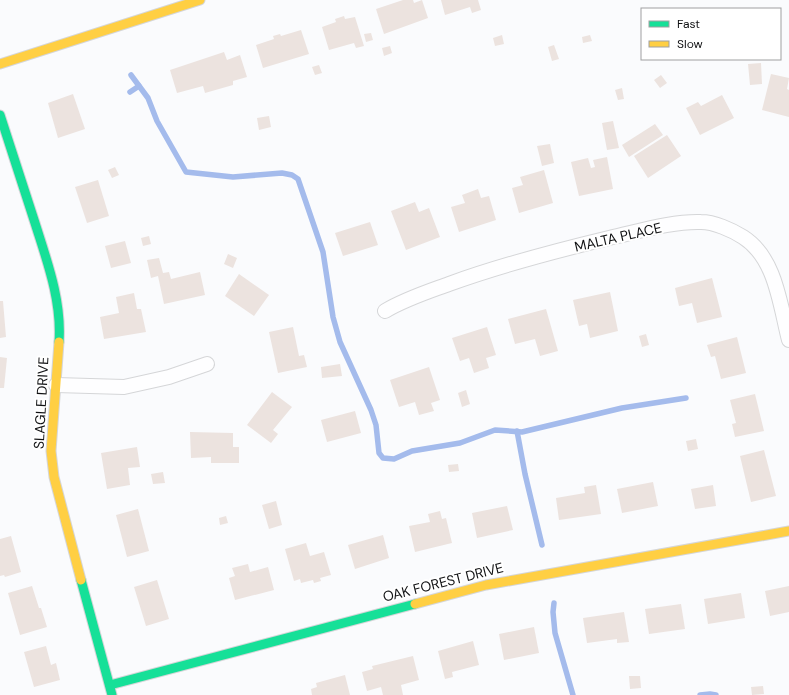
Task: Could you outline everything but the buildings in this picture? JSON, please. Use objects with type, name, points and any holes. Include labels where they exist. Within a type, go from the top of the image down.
[{"type":"street","points":[[0,64],[200,0]]},
{"type":"street","name":"SLAGLE DRIVE","points":[[0,114],[51,274],[58,308],[60,327],[52,451],[54,478],[112,695]]},
{"type":"street","name":"MALTA PLACE","points":[[385,311],[402,301],[464,278],[544,254],[636,232],[686,222],[702,222],[717,225],[743,237],[755,247],[763,257],[774,279],[789,340]]},
{"type":"street","points":[[56,385],[124,387],[169,377],[207,364]]},
{"type":"street","name":"OAK FOREST DRIVE","points":[[110,685],[486,585],[789,531]]},
{"type":"waterway","points":[[131,75],[148,98],[157,121],[186,172],[233,177],[282,173],[292,175],[298,179],[323,252],[333,317],[340,342],[371,410],[376,425],[379,453],[383,458],[394,459],[412,451],[460,443],[495,430],[522,432],[622,408],[686,398]]},
{"type":"waterway","points":[[130,92],[139,86]]},
{"type":"waterway","points":[[517,431],[525,474],[542,545]]},
{"type":"waterway","points":[[554,603],[553,612],[555,633],[573,695]]},
{"type":"waterway","points":[[700,695],[716,695]]},
{"type":"traffic: fast","points":[[0,115],[53,281],[58,311],[59,342]]},
{"type":"traffic: fast","points":[[81,580],[112,695]]},
{"type":"traffic: fast","points":[[110,685],[415,604]]},
{"type":"traffic: slow","points":[[0,64],[200,0]]},
{"type":"traffic: slow","points":[[59,342],[51,451],[54,477],[81,580]]},
{"type":"traffic: slow","points":[[415,604],[486,585],[789,531]]}]
